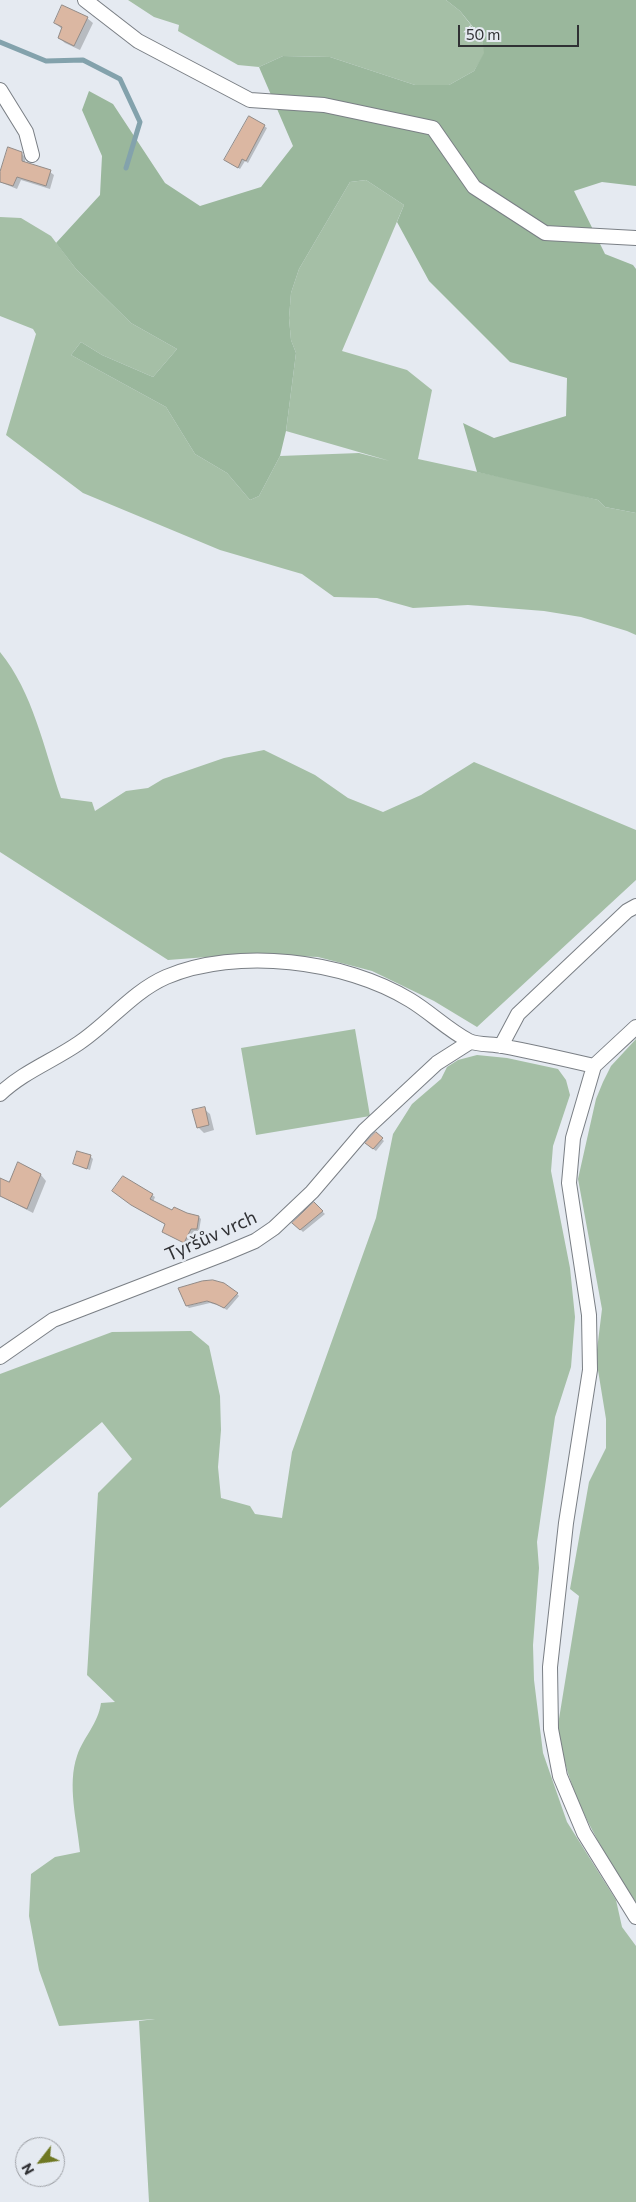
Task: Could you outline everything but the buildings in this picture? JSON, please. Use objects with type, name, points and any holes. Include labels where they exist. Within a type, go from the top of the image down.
[{"type":"street","points":[[85,0],[138,41],[250,100],[324,104],[433,128],[474,187],[545,233],[636,238]]},
{"type":"street","points":[[0,90],[26,132],[32,155]]},
{"type":"street","points":[[501,1046],[518,1014],[627,911],[636,906]]},
{"type":"street","points":[[0,1094],[14,1082],[80,1042],[134,997],[165,978],[199,966],[246,961],[277,962],[341,971],[409,999],[470,1042],[501,1046],[594,1066]]},
{"type":"street","points":[[636,1027],[594,1066],[573,1138],[569,1183],[589,1315],[590,1370],[564,1542],[550,1667],[551,1728],[560,1776],[584,1833],[636,1917]]},
{"type":"street","name":"Tyršův vrch","points":[[0,1356],[53,1320],[255,1241],[274,1228],[312,1192],[366,1130],[437,1063],[470,1042]]},
{"type":"green space","points":[[128,0],[446,0],[460,11],[482,39],[485,53],[474,71],[449,85],[415,85],[330,57],[283,56],[259,67],[238,65],[178,31],[179,25],[154,17]]},
{"type":"green space","points":[[446,0],[636,0],[636,186],[602,182],[574,191],[605,254],[633,265],[636,269],[636,513],[605,507],[598,500],[477,472],[463,423],[494,438],[566,416],[567,378],[510,362],[429,281],[397,222],[404,205],[366,180],[350,182],[299,269],[291,293],[289,318],[291,340],[296,353],[286,431],[280,456],[259,496],[250,500],[227,473],[195,454],[166,407],[71,355],[81,342],[102,355],[153,377],[177,349],[131,323],[76,269],[56,243],[100,195],[102,156],[82,110],[89,91],[113,104],[165,183],[200,206],[261,187],[293,146],[259,67],[283,56],[330,57],[415,85],[449,85],[474,71],[484,53],[482,38],[460,11]]},
{"type":"green space","points":[[366,180],[404,205],[342,351],[407,370],[432,390],[418,459],[552,488],[598,500],[605,507],[636,513],[636,635],[581,617],[544,611],[468,605],[413,608],[377,598],[334,597],[302,574],[220,550],[83,493],[6,435],[36,334],[33,329],[0,316],[0,217],[21,218],[51,236],[76,269],[131,323],[177,349],[153,377],[102,355],[81,342],[71,355],[166,407],[195,454],[227,473],[250,500],[259,496],[280,456],[359,453],[390,461],[286,431],[296,353],[291,340],[289,318],[291,293],[299,269],[350,182]]},
{"type":"green space","points":[[0,652],[21,685],[29,703],[61,798],[92,802],[95,811],[126,791],[148,788],[163,779],[224,758],[264,750],[315,775],[348,798],[383,812],[421,795],[474,762],[636,830],[636,880],[477,1027],[434,1001],[372,971],[318,957],[246,954],[168,960],[0,852]]},
{"type":"green space","points":[[355,1029],[370,1116],[256,1135],[241,1048]]},
{"type":"green space","points":[[636,1039],[636,1902],[597,1839],[576,1796],[562,1750],[558,1725],[579,1596],[570,1589],[589,1482],[606,1448],[606,1419],[596,1358],[602,1309],[578,1179],[596,1099],[603,1082],[611,1066]]},
{"type":"green space","points":[[477,1055],[507,1058],[558,1069],[566,1080],[570,1095],[553,1146],[551,1171],[570,1268],[575,1317],[571,1367],[555,1417],[537,1542],[539,1568],[533,1645],[534,1680],[543,1753],[567,1822],[616,1900],[622,1927],[636,1946],[636,2202],[149,2202],[139,2021],[155,2019],[59,2026],[39,1970],[29,1916],[31,1874],[55,1857],[80,1852],[73,1791],[74,1767],[80,1749],[97,1717],[101,1703],[115,1702],[87,1675],[98,1493],[132,1459],[102,1422],[0,1508],[0,1374],[112,1332],[191,1331],[209,1346],[220,1396],[221,1430],[218,1467],[221,1498],[250,1506],[255,1514],[282,1518],[292,1452],[376,1218],[393,1134],[412,1104],[441,1079],[447,1067],[458,1060]]},
{"type":"waterway","points":[[0,42],[46,61],[83,60],[120,79],[140,122],[126,168]]}]
